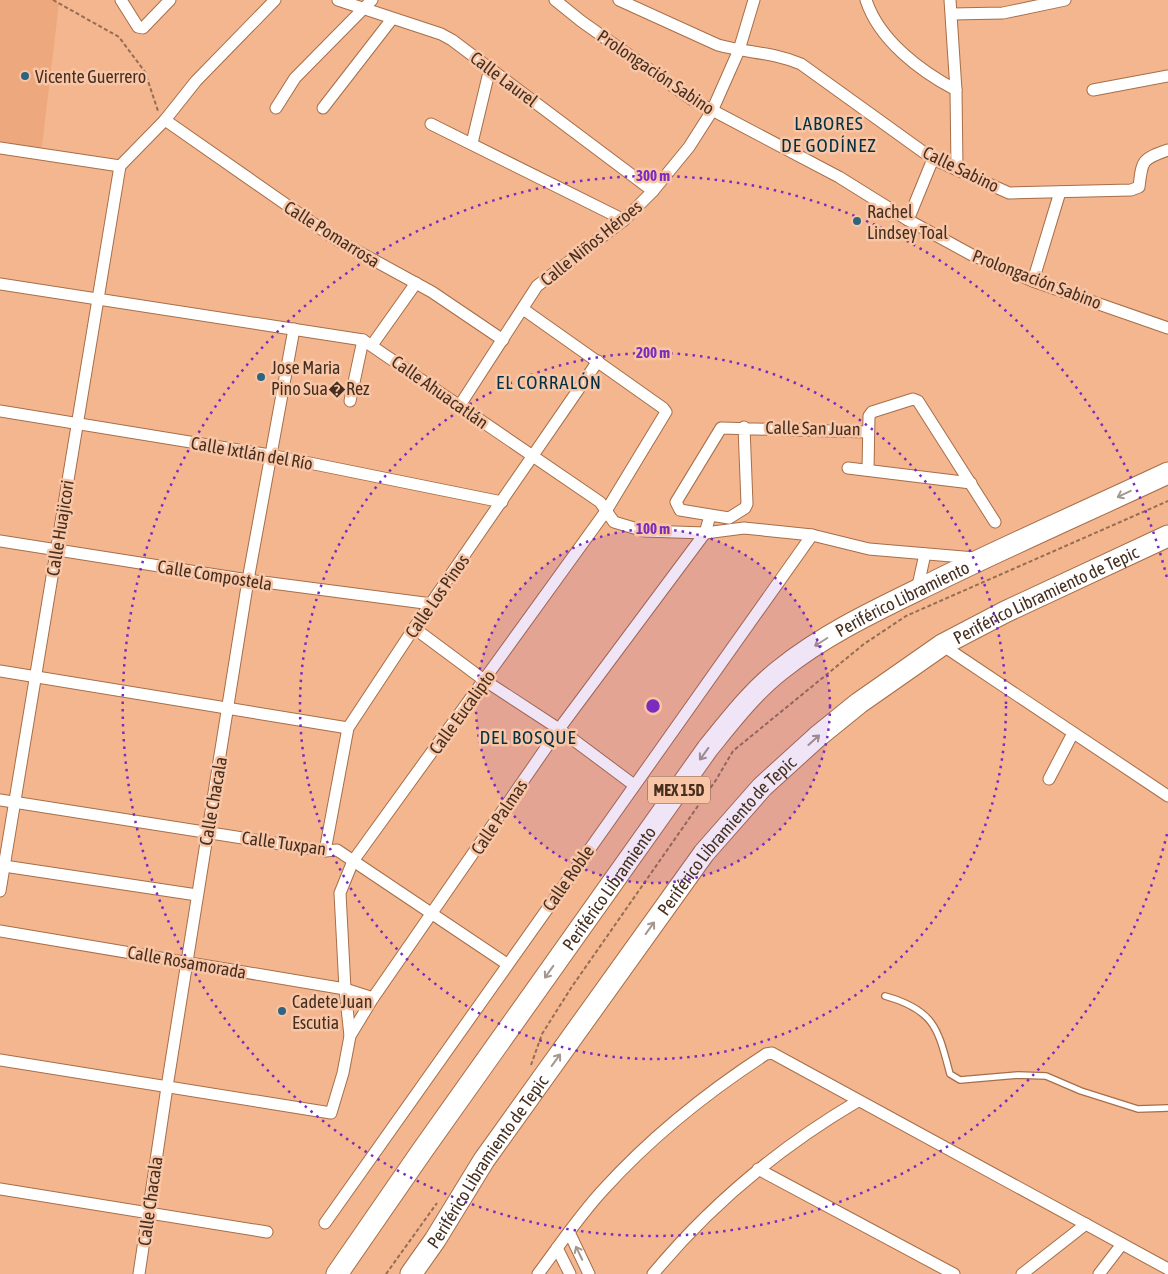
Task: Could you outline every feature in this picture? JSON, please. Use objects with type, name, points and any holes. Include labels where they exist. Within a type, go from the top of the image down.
[{"type":"highway","name":"Periférico Libramiento","points":[[337,1274],[450,1110],[702,756],[734,715],[778,672],[800,654],[846,626],[982,559],[1168,473]]},
{"type":"highway","name":"Periférico Libramiento de Tepic","points":[[411,1274],[435,1240],[484,1160],[704,853],[762,787],[817,736],[859,703],[942,645],[1005,612],[1168,536]]},
{"type":"street","points":[[121,0],[138,27],[143,28],[170,0]]},
{"type":"street","points":[[0,148],[120,166],[161,116],[275,0]]},
{"type":"street","name":"Calle Laurel","points":[[338,0],[392,20],[441,34],[490,68],[653,191]]},
{"type":"street","points":[[276,108],[295,78],[372,0]]},
{"type":"street","name":"Prolongación Sabino","points":[[555,0],[581,21],[691,99],[839,177],[908,220],[972,255],[1033,281],[1168,328]]},
{"type":"street","name":"Calle Sabino","points":[[619,0],[718,45],[739,50],[782,55],[801,64],[933,160],[1009,193],[1131,190],[1139,187],[1143,161],[1148,157],[1168,150]]},
{"type":"street","name":"Calle Niños Héroes","points":[[460,405],[537,286],[624,220],[653,191],[689,147],[712,111],[739,50],[754,0]]},
{"type":"street","points":[[866,0],[888,40],[938,80],[956,90]]},
{"type":"street","points":[[950,0],[956,90],[957,169]]},
{"type":"street","points":[[952,14],[1003,13],[1065,0]]},
{"type":"street","points":[[322,108],[392,20]]},
{"type":"street","points":[[472,143],[490,68]]},
{"type":"street","points":[[1094,90],[1168,76]]},
{"type":"street","name":"Calle Pomarrosa","points":[[161,116],[337,240],[432,292],[503,340]]},
{"type":"street","points":[[431,124],[624,220]]},
{"type":"street","points":[[908,220],[933,160]]},
{"type":"street","name":"Calle Huajicori","points":[[0,891],[120,166]]},
{"type":"street","points":[[1033,281],[1060,192]]},
{"type":"street","points":[[350,401],[367,342],[416,283]]},
{"type":"street","name":"Calle Ahuacatlán","points":[[0,284],[367,342],[600,502],[614,522],[644,531],[705,533],[744,528],[812,535],[869,549],[982,559]]},
{"type":"street","points":[[523,309],[598,361]]},
{"type":"street","name":"Calle Chacala","points":[[139,1274],[197,895],[229,708],[248,580],[294,329]]},
{"type":"street","name":"Calle Eucalipto","points":[[350,1036],[344,989],[340,893],[353,861],[606,511],[666,412],[598,361]]},
{"type":"street","name":"Calle Los Pinos","points":[[325,852],[348,728],[414,628],[598,361]]},
{"type":"street","name":"Calle San Juan","points":[[710,516],[680,510],[676,502],[721,428],[744,427],[868,432],[869,416],[872,412],[913,399],[918,401],[995,522]]},
{"type":"street","name":"Calle Ixtlán del Río","points":[[0,411],[77,422],[270,455],[502,502]]},
{"type":"street","points":[[705,533],[710,516],[733,518],[747,504],[744,427]]},
{"type":"street","points":[[868,432],[868,470]]},
{"type":"street","points":[[848,468],[970,483]]},
{"type":"street","name":"Calle Palmas","points":[[167,1088],[331,1113],[334,1108],[350,1036],[373,998],[559,729],[705,533]]},
{"type":"street","name":"Calle Roble","points":[[325,1223],[506,964],[812,535]]},
{"type":"street","name":"Calle Compostela","points":[[0,541],[248,580],[432,604]]},
{"type":"street","points":[[917,590],[924,554]]},
{"type":"street","points":[[414,628],[484,680],[559,729],[634,785]]},
{"type":"street","points":[[942,645],[1168,796]]},
{"type":"street","points":[[0,671],[348,728]]},
{"type":"street","points":[[1049,779],[1073,733]]},
{"type":"street","name":"Calle Tuxpan","points":[[0,800],[208,831],[325,852],[337,850],[506,964]]},
{"type":"street","points":[[4,866],[197,895]]},
{"type":"street","name":"Calle Rosamorada","points":[[0,931],[344,989],[373,998]]},
{"type":"street","points":[[538,1274],[602,1191],[641,1150],[730,1077],[766,1054],[772,1053],[1168,1269]]},
{"type":"street","points":[[0,1060],[167,1088]]},
{"type":"street","points":[[653,1274],[686,1234],[758,1169],[821,1123],[858,1101]]},
{"type":"street","points":[[758,1169],[954,1274]]},
{"type":"street","points":[[0,1190],[267,1232]]},
{"type":"street","points":[[1022,1274],[1086,1224]]},
{"type":"street","points":[[569,1232],[589,1274]]},
{"type":"street","points":[[422,1274],[430,1264],[435,1240]]},
{"type":"street","points":[[1099,1274],[1122,1244]]},
{"type":"street","points":[[557,1248],[570,1274]]},
{"type":"lane","points":[[885,996],[898,1000],[925,1014],[939,1033],[950,1074],[960,1080],[1018,1074],[1046,1076],[1082,1091],[1138,1109],[1168,1108]]},
{"type":"path","points":[[53,0],[119,37],[145,72],[161,116]]},
{"type":"shaded area","name":"Vicente Guerrero","points":[[0,0],[53,0],[59,3],[41,154],[0,148]]},
{"type":"place","name":"Vicente Guerrero","points":[[25,76]]},
{"type":"place","name":"Rachel Lindsey Toal","points":[[857,221]]},
{"type":"place","name":"Jose Maria Pino Sua�Rez","points":[[261,377]]},
{"type":"place","name":"Cadete Juan Escutia","points":[[282,1011]]},
{"type":"district","name":"LABORES DE GODÍNEZ","points":[[829,134]]},
{"type":"district","name":"EL CORRALÓN","points":[[549,382]]},
{"type":"district","name":"DEL BOSQUE","points":[[528,737]]}]
